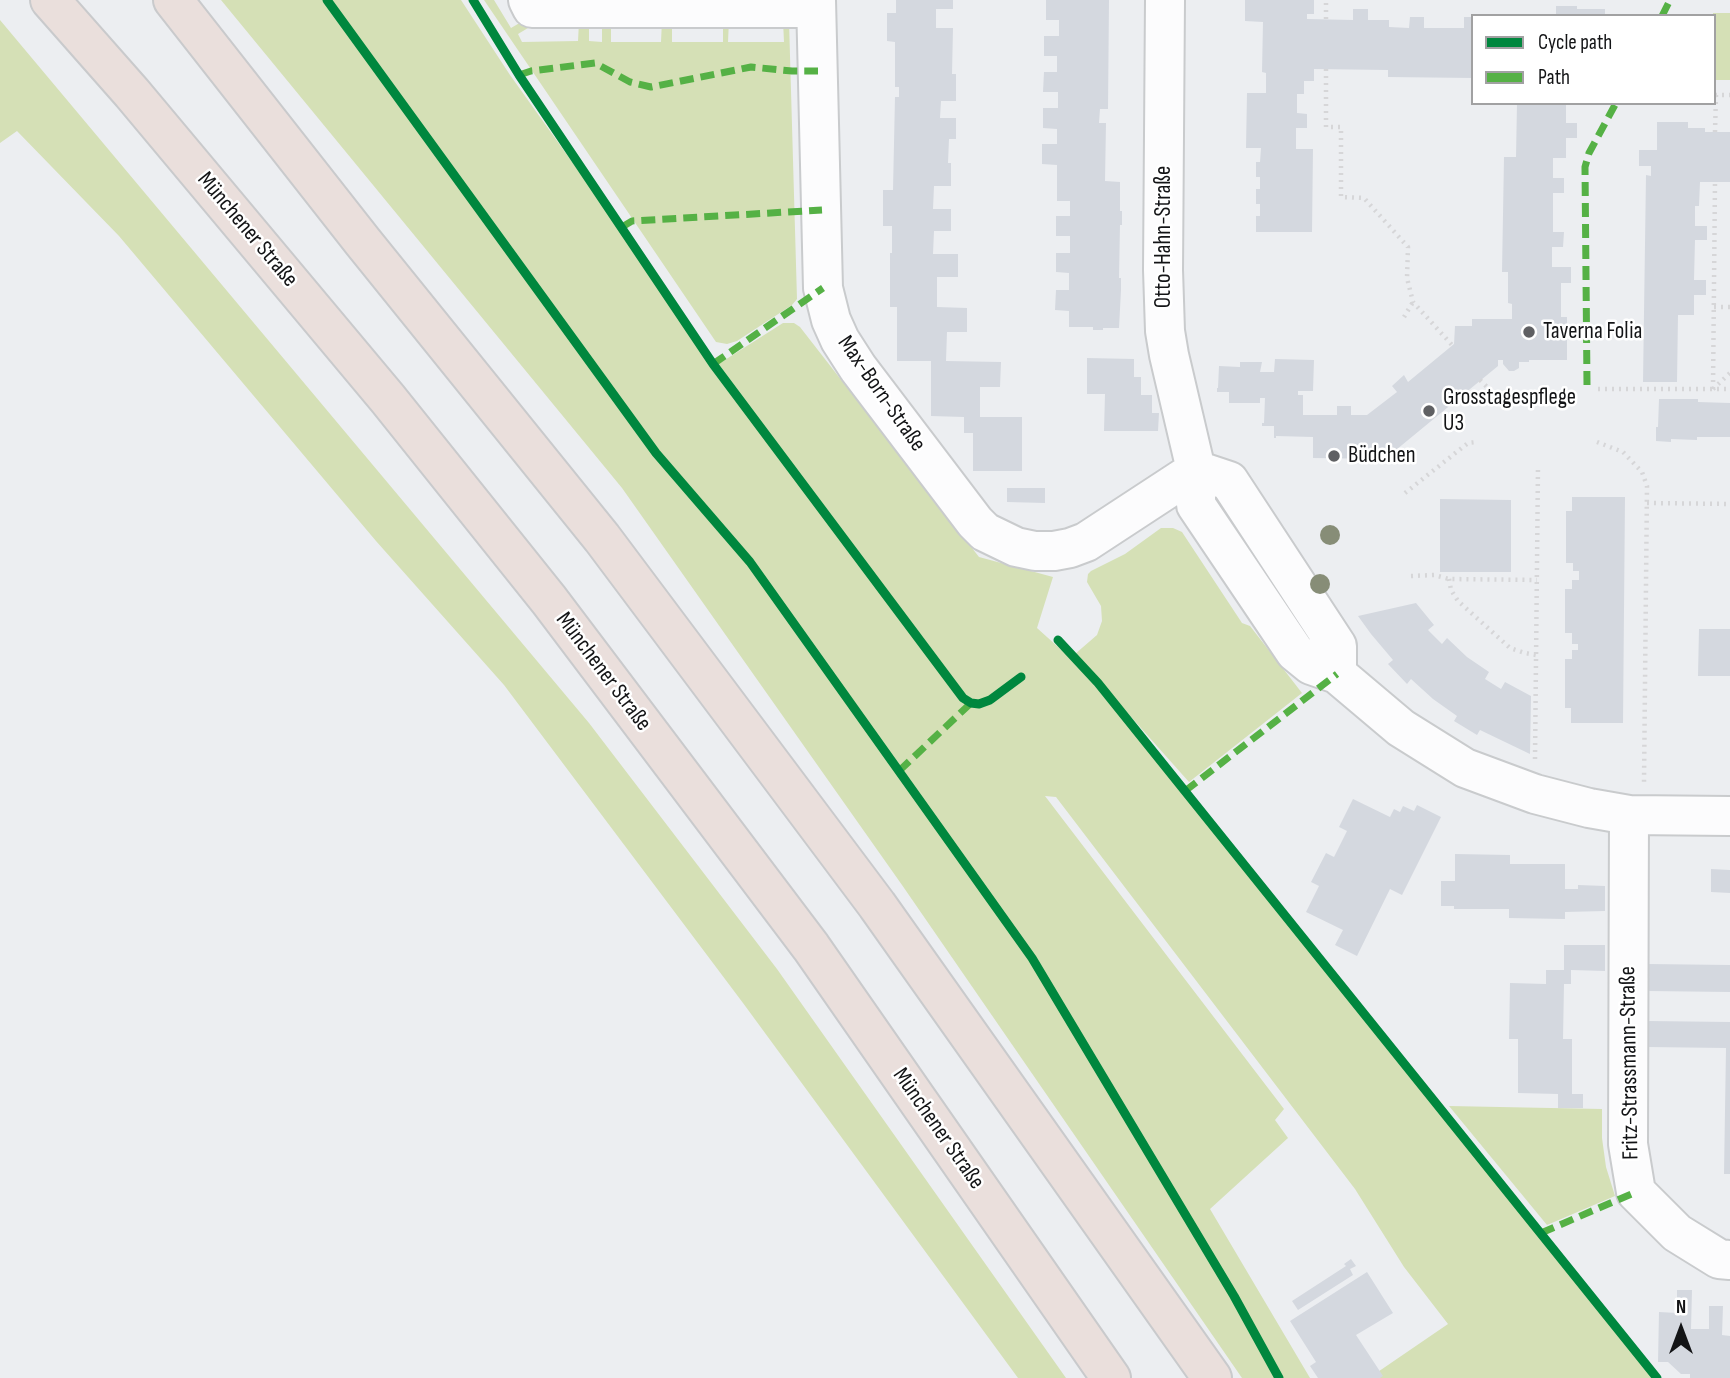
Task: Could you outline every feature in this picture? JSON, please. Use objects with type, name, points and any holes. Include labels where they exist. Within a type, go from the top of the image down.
[{"type":"highway","name":"Münchener Straße","points":[[50,0],[132,93],[370,378],[548,600],[811,947],[1111,1378]]},
{"type":"highway","points":[[173,0],[363,242],[593,527],[877,905],[1212,1378]]},
{"type":"street","points":[[528,0],[532,8],[816,4]]},
{"type":"street","name":"Otto-Hahn-Straße","points":[[1165,0],[1165,331],[1196,470]]},
{"type":"street","name":"Max-Born-Straße","points":[[816,4],[823,288],[831,320],[858,368],[975,522],[985,532],[1016,547],[1035,551],[1070,548],[1086,542],[1196,470]]},
{"type":"street","points":[[1196,470],[1229,481],[1337,646],[1337,674],[1401,728],[1465,768],[1535,794],[1589,808],[1636,816],[1730,816]]},
{"type":"street","name":"Fritz-Strassmann-Straße","points":[[1636,816],[1628,1144],[1636,1192],[1677,1233],[1718,1259],[1730,1260]]},
{"type":"path","points":[[1326,0],[1326,19]]},
{"type":"path","points":[[1326,69],[1326,127],[1341,127],[1341,197],[1364,198],[1408,247],[1407,278],[1413,302],[1452,345]]},
{"type":"path","points":[[1715,105],[1715,132]]},
{"type":"path","points":[[1713,389],[1715,181]]},
{"type":"path","points":[[1404,317],[1413,302]]},
{"type":"path","points":[[1714,307],[1730,307]]},
{"type":"path","points":[[1713,389],[1730,373]]},
{"type":"path","points":[[1480,380],[1488,388]]},
{"type":"path","points":[[1598,389],[1730,389]]},
{"type":"path","points":[[1405,493],[1468,443],[1477,442]]},
{"type":"path","points":[[1597,442],[1623,452],[1643,472],[1647,486],[1636,816]]},
{"type":"path","points":[[1535,794],[1538,466]]},
{"type":"path","points":[[1647,503],[1730,504]]},
{"type":"path","points":[[1411,576],[1537,580]]},
{"type":"path","points":[[1449,579],[1451,590],[1458,601],[1510,648],[1536,654]]},
{"type":"green space","points":[[221,0],[461,0],[510,75],[717,365],[783,323],[794,323],[800,327],[979,557],[1053,577],[1037,628],[1067,655],[1105,696],[1654,1378],[1369,1378],[1448,1324],[1404,1267],[1355,1189],[1056,797],[1045,796],[1284,1109],[1275,1120],[1288,1138],[1210,1209],[1310,1378],[1242,1378],[902,885],[622,488]]},
{"type":"green space","points":[[484,0],[494,0],[511,28],[528,18],[533,25],[518,34],[522,42],[578,41],[579,22],[589,23],[589,41],[602,42],[602,19],[611,19],[611,42],[661,42],[662,20],[672,20],[672,42],[723,42],[723,20],[729,20],[728,42],[784,42],[783,21],[789,21],[797,299],[792,305],[737,341],[727,344],[716,342]]},
{"type":"green space","points":[[1730,13],[1730,80],[1716,80],[1716,14],[1713,14]]},
{"type":"green space","points":[[0,20],[589,723],[777,969],[1066,1378],[1018,1378],[743,1003],[504,685],[376,541],[119,236],[17,131],[0,143]]},
{"type":"green space","points":[[1161,528],[1173,528],[1182,532],[1242,623],[1250,626],[1302,693],[1189,782],[1075,654],[1097,635],[1102,621],[1101,606],[1087,582],[1088,574],[1125,554]]},
{"type":"green space","points":[[1449,1106],[1602,1109],[1606,1167],[1615,1196],[1547,1225]]},
{"type":"building","points":[[896,0],[953,0],[953,9],[936,9],[936,28],[953,28],[952,74],[956,74],[956,101],[941,101],[940,118],[956,118],[956,139],[949,139],[951,186],[934,186],[933,209],[951,209],[951,231],[934,231],[933,254],[958,254],[958,277],[937,277],[937,307],[967,308],[967,332],[947,332],[946,361],[1001,362],[1000,387],[980,387],[980,417],[1022,417],[1022,471],[973,471],[973,433],[964,433],[964,417],[931,416],[931,361],[897,361],[897,307],[890,307],[892,226],[883,226],[883,190],[893,190],[895,97],[899,97],[899,87],[895,87],[895,42],[887,41],[887,13],[896,13]]},
{"type":"building","points":[[1046,0],[1109,0],[1108,109],[1100,109],[1099,123],[1106,123],[1105,181],[1120,182],[1122,225],[1119,328],[1093,330],[1093,327],[1069,327],[1069,311],[1055,310],[1056,290],[1069,290],[1069,273],[1056,272],[1056,253],[1070,253],[1070,236],[1056,236],[1056,216],[1070,216],[1070,201],[1057,201],[1057,165],[1042,164],[1042,144],[1057,144],[1057,129],[1043,128],[1043,108],[1058,108],[1058,92],[1043,92],[1044,72],[1057,72],[1057,56],[1044,56],[1044,36],[1059,36],[1059,20],[1046,20]]},
{"type":"building","points":[[1245,0],[1314,0],[1314,14],[1307,14],[1307,19],[1353,20],[1353,9],[1368,9],[1368,20],[1389,20],[1389,27],[1409,28],[1410,17],[1424,17],[1424,28],[1464,28],[1464,17],[1471,17],[1471,78],[1388,77],[1388,70],[1314,69],[1314,81],[1304,81],[1304,94],[1297,94],[1297,113],[1307,114],[1307,128],[1296,128],[1296,149],[1313,149],[1312,232],[1256,232],[1256,216],[1260,216],[1260,204],[1256,204],[1256,189],[1260,189],[1260,177],[1256,177],[1256,162],[1260,162],[1261,148],[1246,148],[1247,93],[1266,93],[1266,73],[1262,72],[1263,22],[1245,21]]},
{"type":"building","points":[[1556,6],[1605,9],[1605,14],[1556,14]]},
{"type":"building","points":[[1517,105],[1566,105],[1566,123],[1577,123],[1577,138],[1566,138],[1566,158],[1553,158],[1553,178],[1564,178],[1564,193],[1553,193],[1553,232],[1564,232],[1563,247],[1552,247],[1552,267],[1571,267],[1571,283],[1561,283],[1561,317],[1567,317],[1567,360],[1529,360],[1519,362],[1519,368],[1509,371],[1503,360],[1498,360],[1498,366],[1385,459],[1313,458],[1313,437],[1274,438],[1274,426],[1262,426],[1265,398],[1260,398],[1260,403],[1229,403],[1229,392],[1217,392],[1219,366],[1240,367],[1240,362],[1262,362],[1260,372],[1274,372],[1275,359],[1314,360],[1313,391],[1298,391],[1298,395],[1303,395],[1303,415],[1337,415],[1337,406],[1351,406],[1351,415],[1367,415],[1397,392],[1392,386],[1404,375],[1408,382],[1454,344],[1455,326],[1472,326],[1472,319],[1512,319],[1512,304],[1508,303],[1508,272],[1502,272],[1504,157],[1516,157]]},
{"type":"building","points":[[1657,122],[1688,122],[1688,128],[1705,128],[1705,132],[1730,132],[1730,182],[1700,182],[1699,206],[1695,206],[1695,226],[1707,226],[1707,240],[1695,240],[1694,280],[1706,280],[1706,295],[1694,295],[1694,315],[1678,315],[1677,382],[1643,382],[1646,175],[1651,176],[1651,166],[1639,166],[1639,150],[1657,150]]},
{"type":"building","points":[[1087,358],[1134,359],[1134,377],[1141,377],[1141,395],[1152,395],[1152,413],[1159,413],[1158,431],[1104,431],[1105,394],[1087,394]]},
{"type":"building","points":[[1659,399],[1698,399],[1698,402],[1730,403],[1730,437],[1656,441]]},
{"type":"building","points":[[1007,488],[1045,488],[1045,503],[1007,502]]},
{"type":"building","points":[[1572,497],[1625,497],[1623,723],[1571,723],[1571,708],[1565,708],[1565,659],[1572,659],[1572,650],[1578,650],[1578,644],[1572,644],[1572,633],[1565,633],[1565,589],[1572,589],[1572,580],[1579,580],[1579,571],[1573,571],[1573,563],[1566,563],[1566,511],[1572,511]]},
{"type":"building","points":[[1440,499],[1511,500],[1511,572],[1440,572]]},
{"type":"building","points":[[1416,603],[1434,625],[1428,630],[1442,644],[1447,638],[1467,657],[1489,672],[1485,679],[1501,689],[1505,682],[1531,696],[1530,754],[1480,730],[1477,735],[1454,721],[1457,716],[1411,679],[1407,684],[1388,664],[1393,660],[1358,616]]},
{"type":"building","points":[[1699,629],[1730,629],[1730,676],[1698,676]]},
{"type":"building","points":[[1353,799],[1390,817],[1394,809],[1400,812],[1403,806],[1414,811],[1417,805],[1441,817],[1402,895],[1390,889],[1357,956],[1335,945],[1343,930],[1306,912],[1319,886],[1311,882],[1326,853],[1334,857],[1347,831],[1339,827]]},
{"type":"building","points":[[1455,854],[1510,855],[1510,864],[1565,864],[1565,889],[1578,889],[1578,885],[1605,886],[1605,911],[1565,912],[1565,919],[1509,918],[1509,909],[1454,909],[1454,906],[1441,906],[1441,881],[1455,881]]},
{"type":"building","points":[[1711,869],[1730,870],[1730,893],[1711,892]]},
{"type":"building","points":[[1564,945],[1605,945],[1605,971],[1571,970],[1571,984],[1564,984],[1563,1039],[1572,1039],[1572,1094],[1583,1094],[1583,1108],[1558,1108],[1558,1094],[1518,1093],[1518,1039],[1509,1039],[1510,983],[1546,984],[1546,970],[1564,970]]},
{"type":"building","points":[[1648,964],[1730,965],[1730,992],[1648,991]]},
{"type":"building","points":[[1648,1021],[1730,1022],[1730,1174],[1724,1174],[1726,1048],[1648,1047]]},
{"type":"building","points":[[1351,1259],[1356,1266],[1350,1269],[1353,1275],[1298,1310],[1292,1301],[1346,1266],[1344,1264]]},
{"type":"building","points":[[1367,1272],[1393,1313],[1356,1335],[1383,1376],[1318,1378],[1310,1366],[1316,1362],[1290,1321]]},
{"type":"building","points":[[1677,1290],[1692,1290],[1691,1329],[1709,1329],[1709,1306],[1723,1306],[1722,1335],[1730,1336],[1730,1378],[1690,1378],[1690,1374],[1681,1374],[1668,1362],[1658,1362],[1659,1312],[1677,1313]]},
{"type":"marked path","points":[[1663,14],[1670,0]]},
{"type":"marked path","points":[[519,75],[595,63],[630,82],[651,87],[751,67],[818,71]]},
{"type":"marked path","points":[[1587,385],[1585,167],[1589,153],[1615,105]]},
{"type":"marked path","points":[[622,227],[632,221],[822,210]]},
{"type":"marked path","points":[[713,364],[823,288]]},
{"type":"marked path","points":[[1185,791],[1337,674]]},
{"type":"marked path","points":[[899,771],[971,703]]},
{"type":"marked path","points":[[1541,1233],[1636,1192]]},
{"type":"cycle path","points":[[327,0],[656,453],[750,562],[1032,958],[1234,1296],[1279,1378]]},
{"type":"cycle path","points":[[473,0],[519,75],[713,364],[963,698],[979,704],[990,700],[1021,677]]},
{"type":"cycle path","points":[[1058,640],[1098,683],[1657,1378]]},
{"type":"place","name":"Taverna Folia","points":[[1529,332]]},
{"type":"place","name":"Grosstagespflege U3","points":[[1429,411]]},
{"type":"place","name":"Büdchen","points":[[1334,456]]}]
